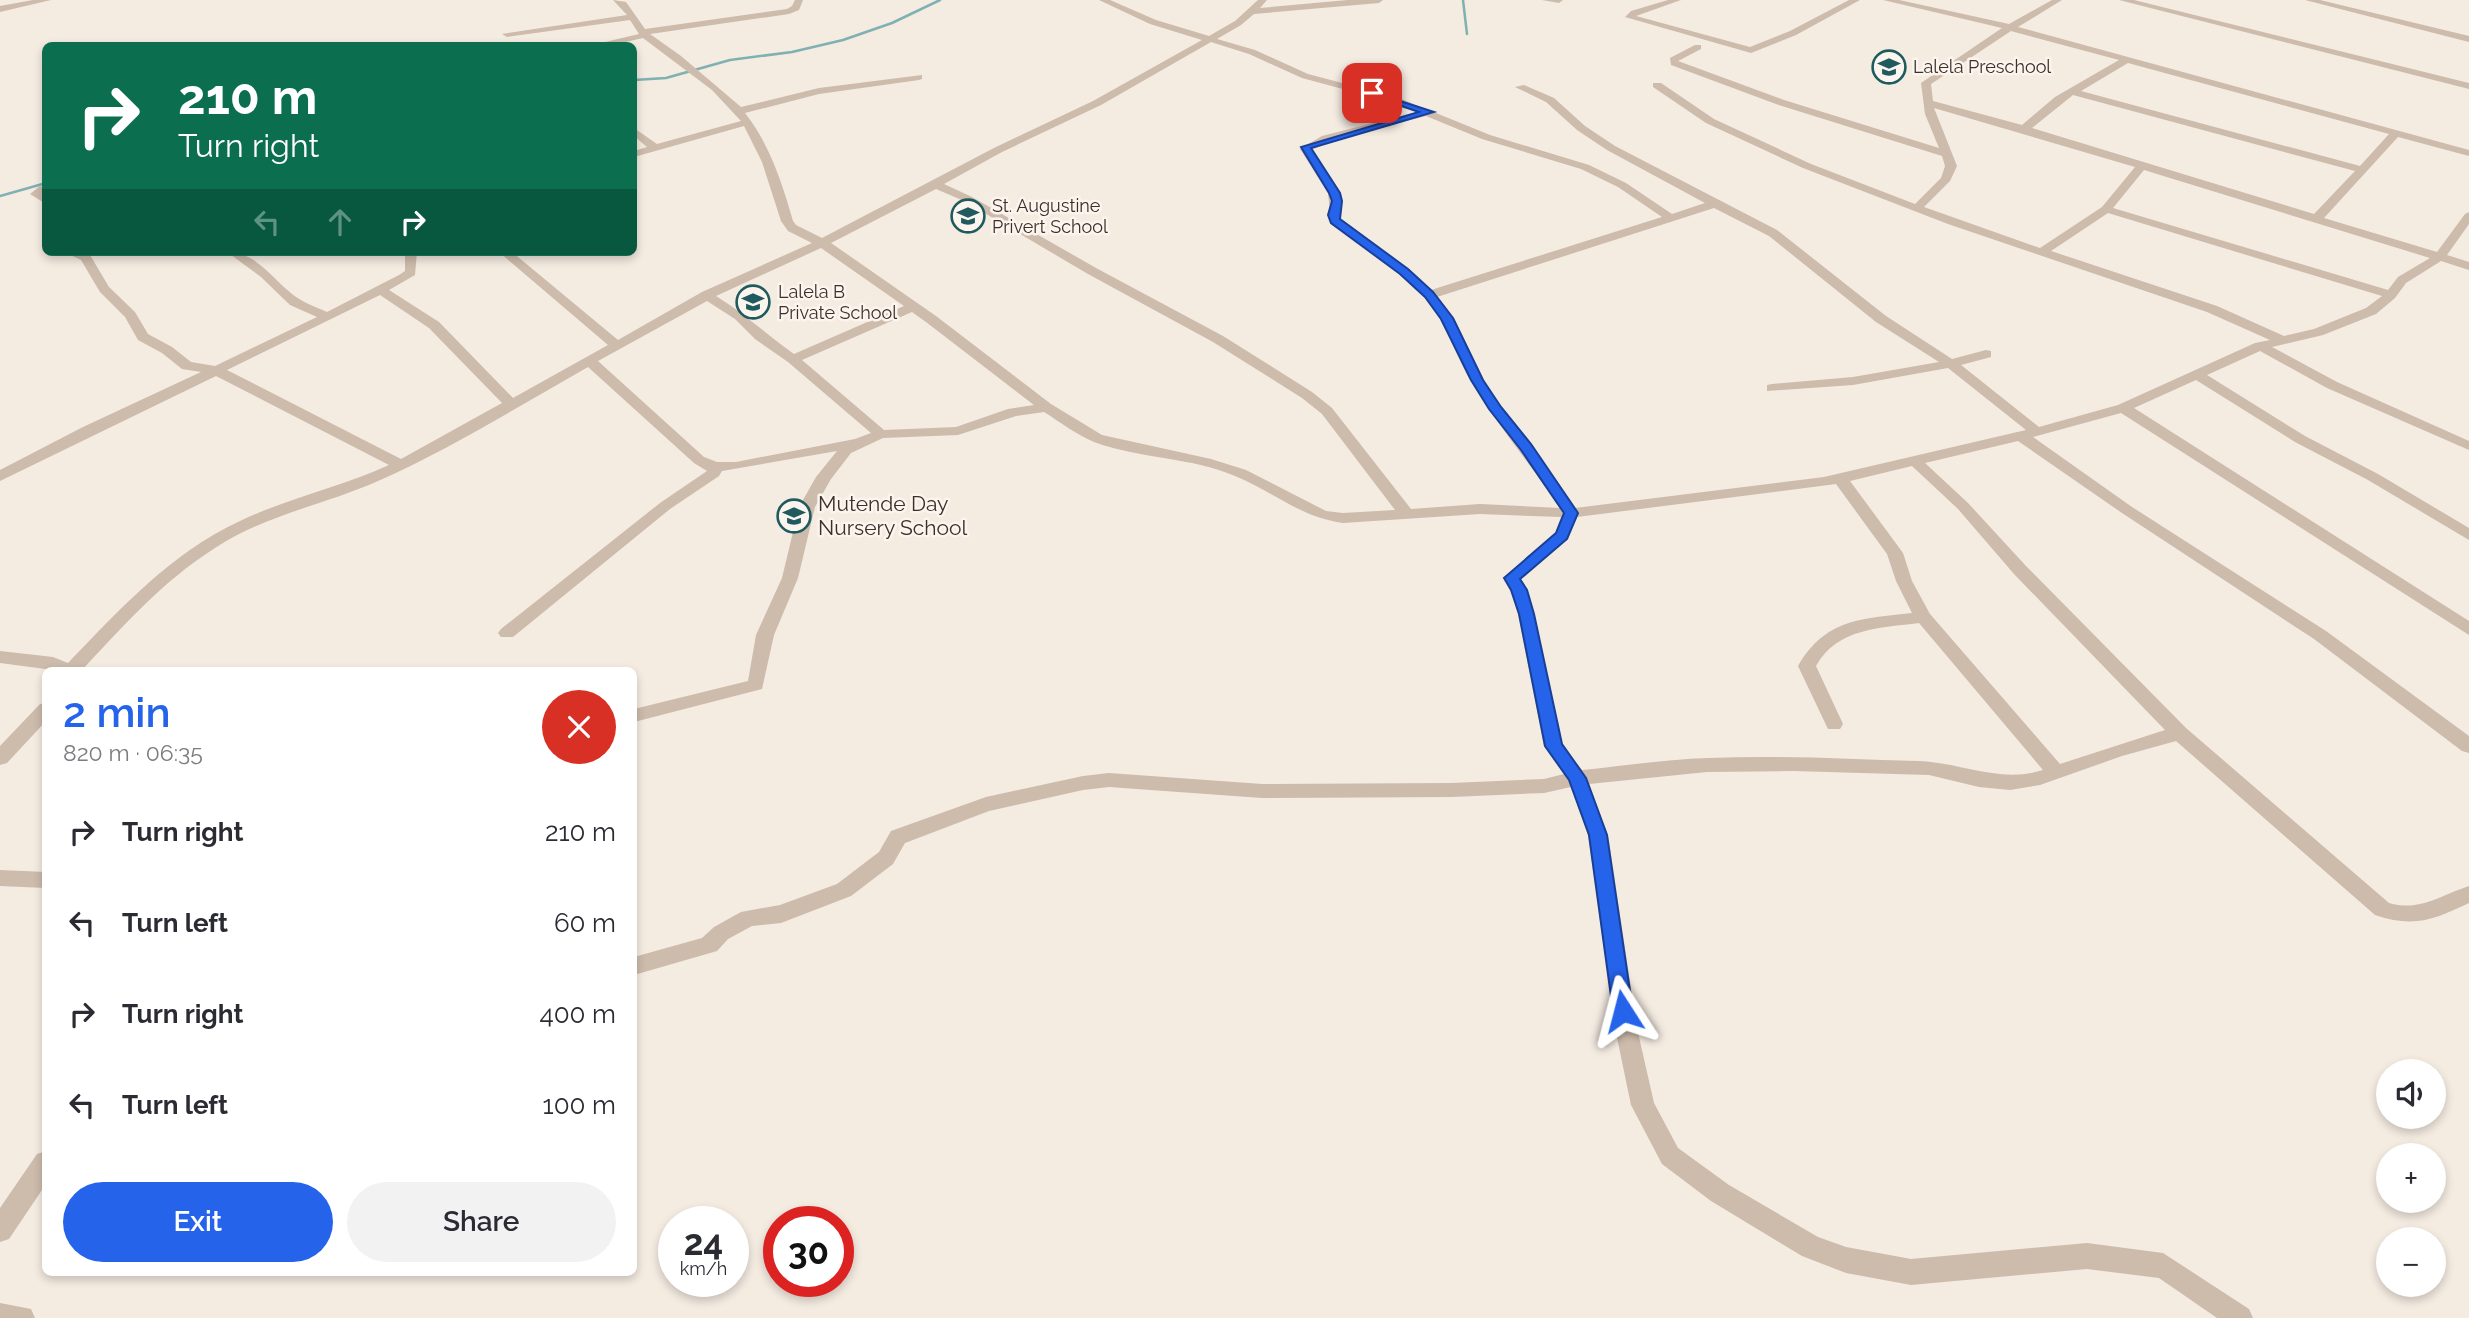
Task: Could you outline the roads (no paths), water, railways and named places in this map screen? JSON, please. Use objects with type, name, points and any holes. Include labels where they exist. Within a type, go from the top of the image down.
[{"type":"street","points":[[0,9],[47,0]]},
{"type":"street","points":[[617,0],[632,10],[644,34],[678,58],[748,122],[777,185],[787,221],[792,228],[822,243],[913,307],[1046,407],[1097,438],[1119,445],[1211,463],[1241,473],[1322,515],[1343,518],[1480,509],[1571,513],[1697,499],[1840,478],[2029,434],[2123,408],[2260,346],[2343,324],[2371,311],[2391,295],[2402,280],[2440,257],[2469,216]]},
{"type":"street","points":[[609,42],[644,34],[789,12],[796,8],[799,0]]},
{"type":"street","points":[[1103,0],[1153,22],[1252,52],[1305,76],[1395,100],[1486,137],[1598,172],[1671,218]]},
{"type":"street","points":[[73,667],[153,589],[206,545],[256,519],[337,492],[401,465],[706,295],[822,243],[998,150],[1097,103],[1209,40],[1252,11],[1263,0]]},
{"type":"street","points":[[1252,11],[1379,0]]},
{"type":"street","points":[[1546,0],[1559,0]]},
{"type":"street","points":[[1677,0],[1634,13],[1630,17],[1751,50],[1793,33],[1856,0]]},
{"type":"street","points":[[1887,0],[2010,28],[2469,153]]},
{"type":"street","points":[[1916,209],[1946,179],[1951,166],[1928,103],[1926,88],[1930,79],[2058,0]]},
{"type":"street","points":[[2123,0],[2469,86]]},
{"type":"street","points":[[2319,1],[2469,40]]},
{"type":"street","points":[[507,34],[634,17]]},
{"type":"street","points":[[1698,47],[1673,60],[1674,63],[1780,102],[1945,154]]},
{"type":"street","points":[[2024,129],[2059,99],[2126,60]]},
{"type":"street","points":[[739,111],[819,91],[919,76]]},
{"type":"street","points":[[1657,85],[1710,121],[1768,150],[1916,209],[2212,309],[2282,340]]},
{"type":"street","points":[[1520,87],[1550,100],[1581,128],[1611,148],[1773,233],[1881,319],[1951,364],[2029,434],[2117,503],[2320,635],[2469,746]]},
{"type":"street","points":[[2074,92],[2360,169]]},
{"type":"street","points":[[1928,103],[2024,129],[2469,266]]},
{"type":"street","points":[[1429,112],[1334,137],[1309,145],[1305,149],[1334,193],[1337,201],[1333,215],[1335,220],[1404,272],[1429,295],[1447,318],[1477,380],[1495,409],[1526,447],[1571,513]]},
{"type":"street","points":[[637,153],[748,122]]},
{"type":"street","points":[[637,133],[654,147]]},
{"type":"street","points":[[2317,218],[2396,133]]},
{"type":"street","points":[[2042,253],[2106,209],[2142,165]]},
{"type":"street","points":[[936,185],[968,199],[1092,271],[1218,339],[1307,395],[1327,411],[1405,512]]},
{"type":"street","points":[[40,189],[36,194],[42,198]]},
{"type":"street","points":[[1429,295],[1715,204]]},
{"type":"street","points":[[2106,209],[2391,295]]},
{"type":"street","points":[[81,256],[86,258],[104,289],[130,315],[143,337],[167,350],[187,366],[216,370],[401,465]]},
{"type":"street","points":[[239,256],[265,274],[295,302],[326,317]]},
{"type":"street","points":[[0,476],[88,429],[326,317],[411,272],[411,256]]},
{"type":"street","points":[[510,256],[617,345]]},
{"type":"street","points":[[379,289],[434,325],[511,404]]},
{"type":"street","points":[[706,295],[740,316],[760,336],[793,359],[881,434]]},
{"type":"street","points":[[793,359],[913,307]]},
{"type":"street","points":[[2260,346],[2332,385],[2468,440]]},
{"type":"street","points":[[1772,388],[1863,380],[1951,364],[1986,354]]},
{"type":"street","points":[[590,361],[699,460],[715,467],[774,460],[857,443],[881,434],[958,431],[1013,412],[1046,407]]},
{"type":"street","points":[[2199,375],[2300,439],[2373,477],[2469,536]]},
{"type":"street","points":[[2123,408],[2469,629]]},
{"type":"street","points":[[637,714],[756,685],[765,635],[790,578],[807,507],[835,461],[857,443]]},
{"type":"street","points":[[1915,461],[1963,506],[2020,570],[2179,733],[2382,909],[2400,916],[2423,915],[2469,894]]},
{"type":"street","points":[[507,633],[665,506],[714,473],[715,467]]},
{"type":"street","points":[[1840,478],[1895,553],[1904,581],[1923,617],[2055,771]]},
{"type":"street","points":[[1571,513],[1562,535],[1512,578],[1519,590],[1526,614],[1553,746],[1577,778],[1598,835],[1619,994],[1643,1105],[1670,1156],[1720,1193],[1811,1248],[1846,1260],[1911,1272],[2087,1256],[2163,1266],[2240,1318]]},
{"type":"street","points":[[1835,724],[1807,666],[1812,653],[1844,628],[1923,617]]},
{"type":"street","points":[[0,657],[53,663],[63,667]]},
{"type":"street","points":[[0,758],[42,713]]},
{"type":"street","points":[[637,965],[709,945],[720,933],[748,918],[781,914],[844,890],[886,858],[898,837],[986,804],[1083,783],[1109,780],[1262,791],[1452,790],[1544,786],[1577,778],[1707,765],[1929,768],[1979,780],[2010,783],[2040,778],[2118,750],[2179,733]]},
{"type":"street","points":[[0,877],[42,880]]},
{"type":"street","points":[[0,1230],[42,1168]]},
{"type":"street","points":[[0,1316],[22,1318]]},
{"type":"waterway","points":[[637,80],[666,78],[730,60],[792,52],[843,40],[892,23],[940,0]]},
{"type":"waterway","points":[[1463,0],[1467,34]]},
{"type":"waterway","points":[[0,196],[42,184]]},
{"type":"place","name":"Lalela Preschool","points":[[1889,67]]},
{"type":"place","name":"St. Augustine Privert School","points":[[968,216]]},
{"type":"place","name":"Lalela B Private School","points":[[753,302]]},
{"type":"place","name":"Mutende Day Nursery School","points":[[794,516]]}]
